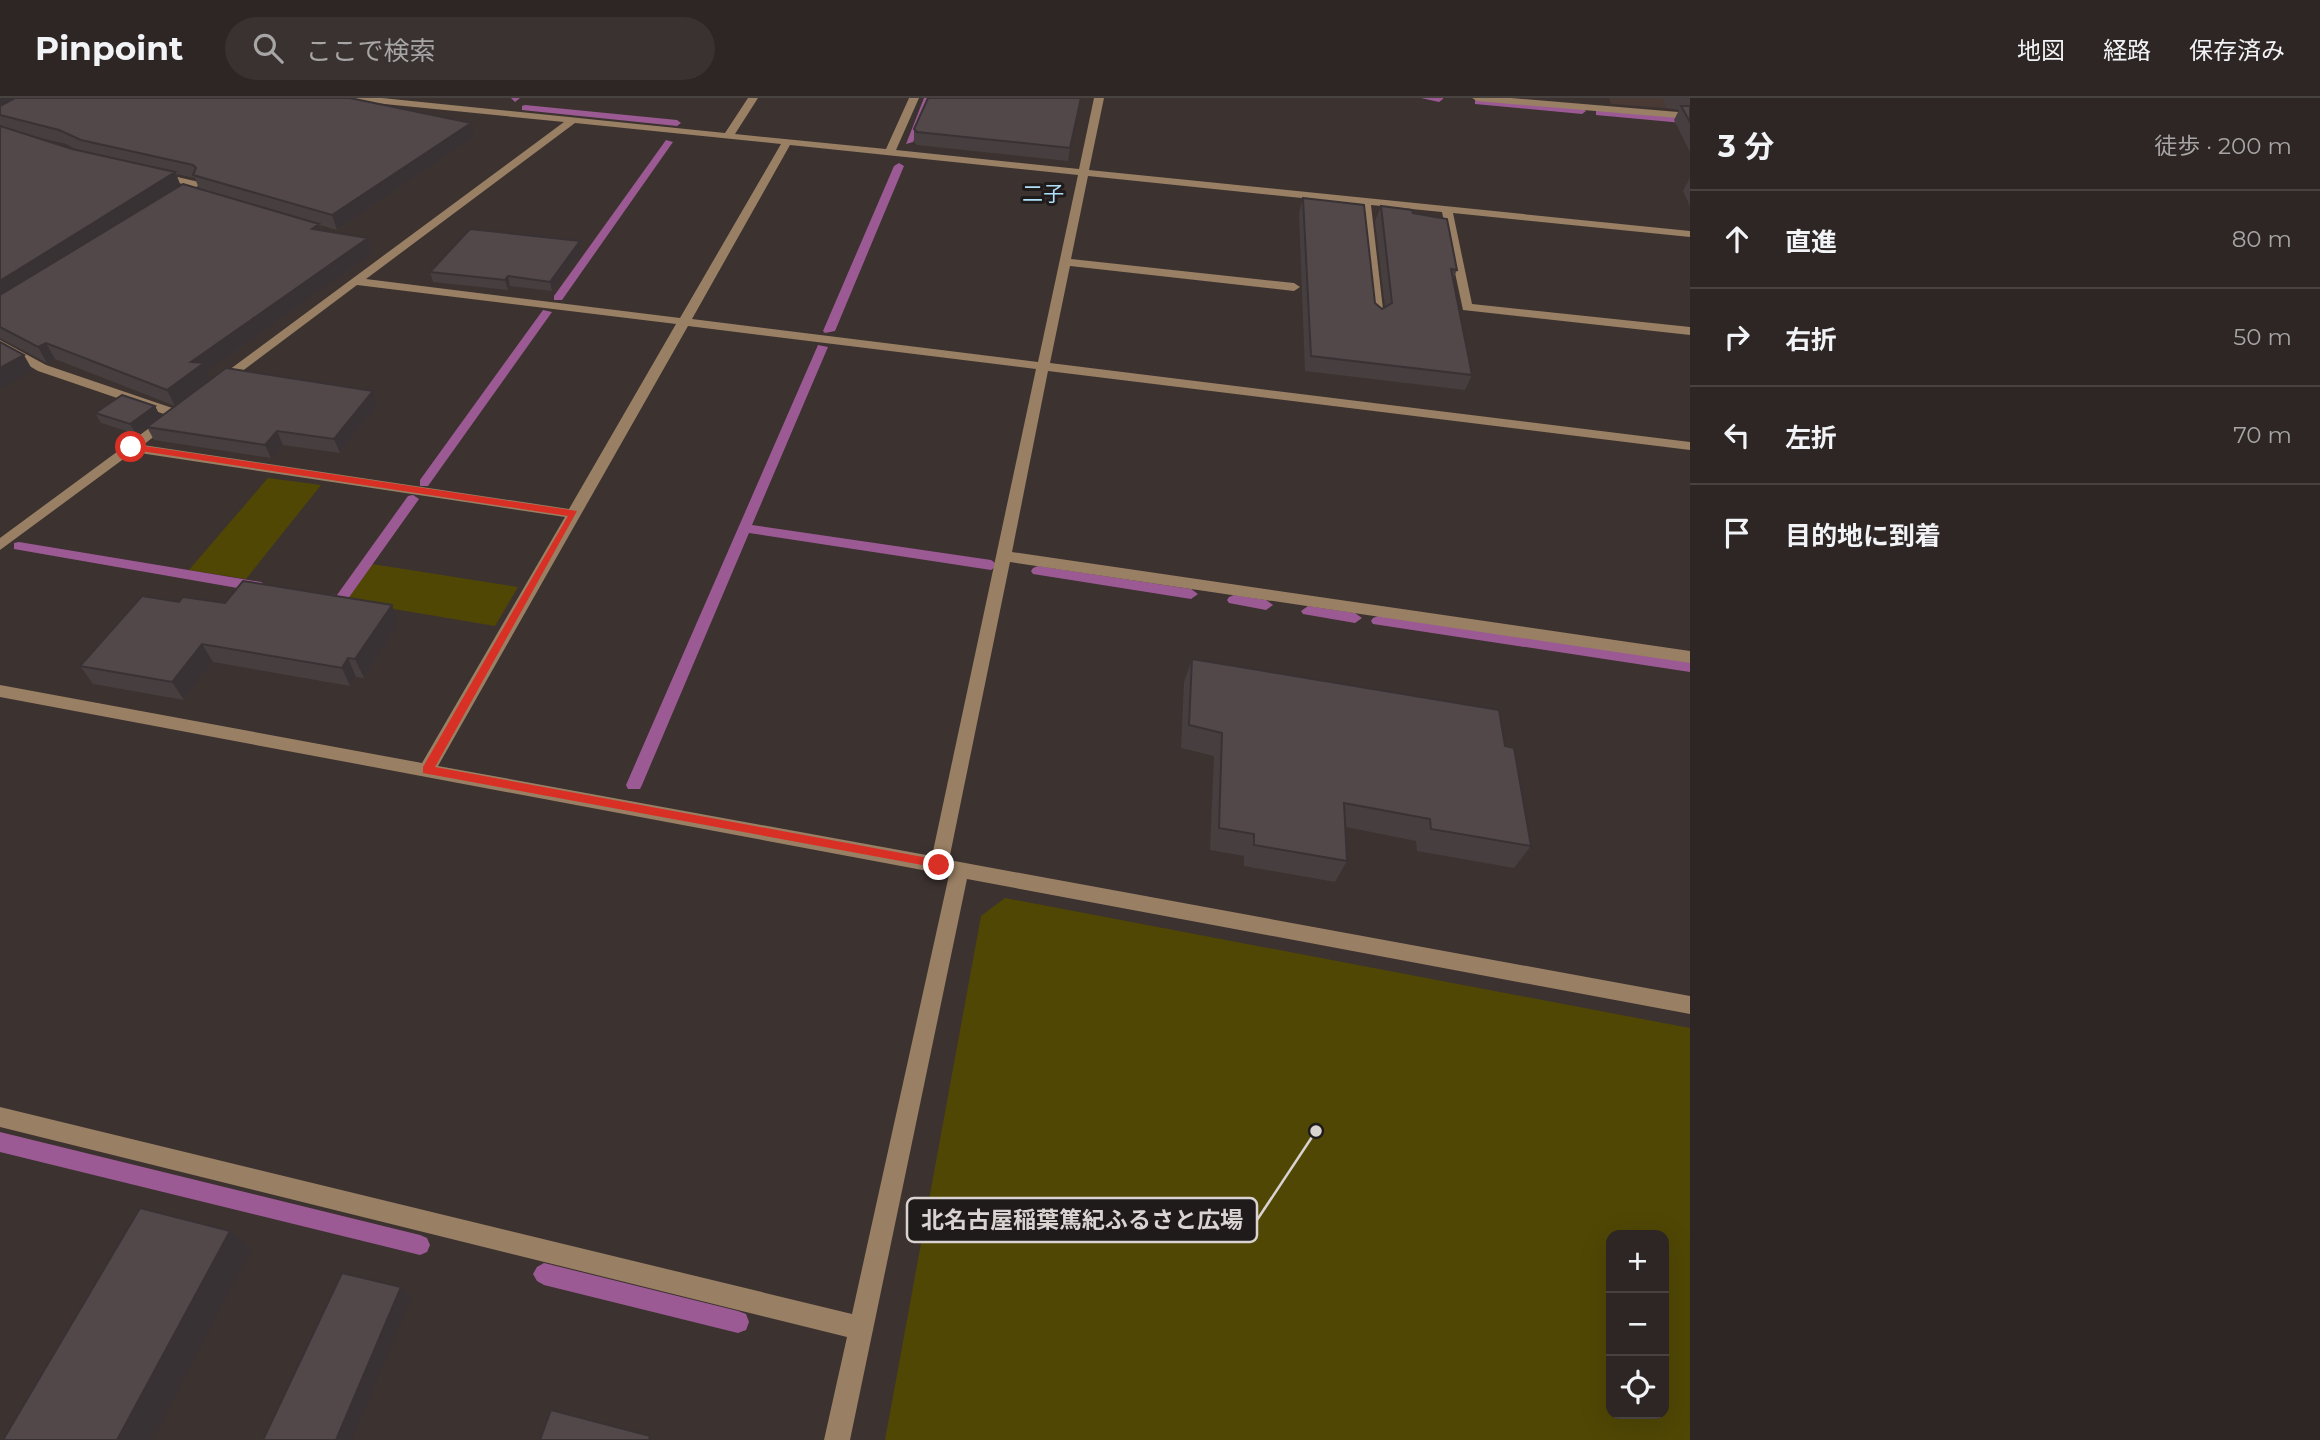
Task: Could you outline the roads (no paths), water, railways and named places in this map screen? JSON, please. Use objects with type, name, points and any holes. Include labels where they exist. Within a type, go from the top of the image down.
[{"type":"street","points":[[354,98],[1690,233]]},
{"type":"street","points":[[490,111],[503,98]]},
{"type":"street","points":[[729,135],[753,98]]},
{"type":"street","points":[[890,152],[914,98]]},
{"type":"street","points":[[837,1440],[950,867],[1004,556],[1099,98]]},
{"type":"street","points":[[1478,98],[1690,116]]},
{"type":"street","points":[[209,389],[573,120]]},
{"type":"street","points":[[427,770],[787,142]]},
{"type":"street","points":[[144,172],[195,184],[188,192],[164,207]]},
{"type":"street","points":[[188,192],[201,196]]},
{"type":"street","points":[[1365,201],[1378,318]]},
{"type":"street","points":[[1447,209],[1467,307],[1690,331]]},
{"type":"street","points":[[379,249],[392,253]]},
{"type":"street","points":[[1066,262],[1294,287]]},
{"type":"street","points":[[354,281],[1690,446]]},
{"type":"street","points":[[0,344],[41,368],[181,409],[0,545]]},
{"type":"street","points":[[131,447],[574,514]]},
{"type":"street","points":[[1004,556],[1690,657]]},
{"type":"street","points":[[0,691],[1690,1005]]},
{"type":"street","points":[[0,1117],[861,1328]]},
{"type":"waterway","points":[[909,142],[928,98]]},
{"type":"waterway","points":[[1425,98],[1439,99]]},
{"type":"waterway","points":[[1478,102],[1582,111]]},
{"type":"waterway","points":[[525,108],[677,123]]},
{"type":"waterway","points":[[1599,113],[1683,120]]},
{"type":"waterway","points":[[558,298],[669,142]]},
{"type":"waterway","points":[[829,331],[899,166]]},
{"type":"waterway","points":[[424,483],[547,312]]},
{"type":"waterway","points":[[744,528],[822,347]]},
{"type":"waterway","points":[[325,597],[340,600],[413,499]]},
{"type":"waterway","points":[[634,785],[744,528]]},
{"type":"waterway","points":[[744,528],[991,565]]},
{"type":"waterway","points":[[19,546],[261,587]]},
{"type":"waterway","points":[[1038,571],[1191,594]]},
{"type":"waterway","points":[[1234,600],[1266,605]]},
{"type":"waterway","points":[[1308,611],[1355,618]]},
{"type":"waterway","points":[[1378,621],[1690,667]]},
{"type":"waterway","points":[[0,1142],[420,1245]]},
{"type":"waterway","points":[[544,1274],[738,1322]]},
{"type":"place","name":"北名古屋稲葉篤紀ふるさと広場","points":[[1316,1131]]},
{"type":"district","name":"二子","points":[[1043,194]]}]
